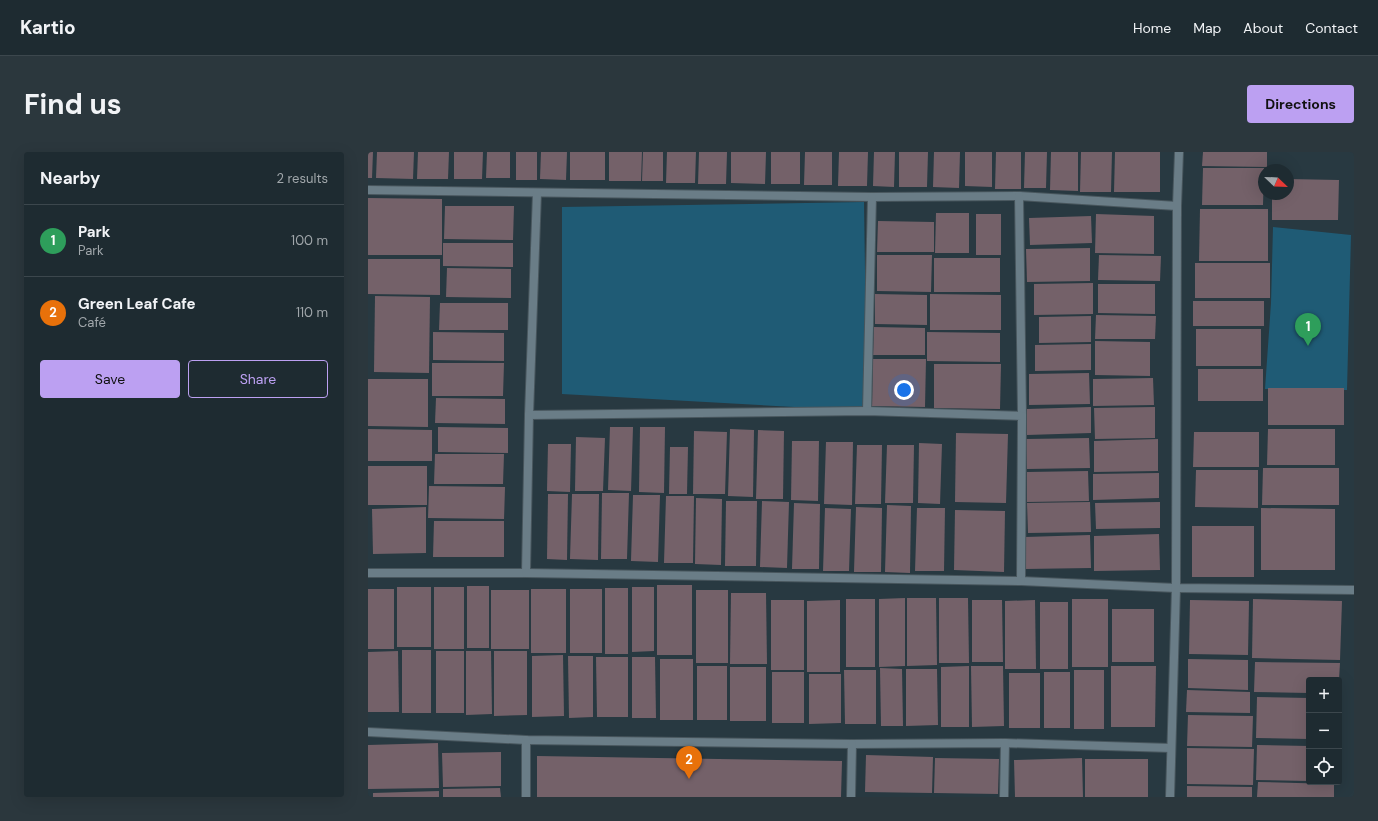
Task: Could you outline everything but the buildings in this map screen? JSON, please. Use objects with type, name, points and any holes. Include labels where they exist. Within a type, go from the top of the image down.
[{"type":"street","points":[[1170,797],[1176,588],[1177,206],[1179,152]]},
{"type":"street","points":[[368,190],[872,197],[1019,196],[1177,206]]},
{"type":"street","points":[[526,573],[537,193]]},
{"type":"street","points":[[1019,196],[1022,416],[1021,581]]},
{"type":"street","points":[[867,411],[872,197]]},
{"type":"street","points":[[530,415],[867,411],[1022,416]]},
{"type":"street","points":[[368,573],[526,573],[1021,581],[1176,588],[1354,590]]},
{"type":"street","points":[[368,732],[526,740],[852,744],[1005,743],[1171,748]]},
{"type":"street","points":[[526,740],[526,797]]},
{"type":"street","points":[[1004,797],[1005,743]]},
{"type":"street","points":[[851,797],[852,744]]},
{"type":"shaded area","points":[[864,202],[867,411],[562,394],[562,207]]},
{"type":"shaded area","points":[[1273,227],[1351,235],[1347,390],[1265,389],[1271,303]]},
{"type":"place","name":"Park","points":[[1308,346]]},
{"type":"place","name":"Green Leaf Cafe","points":[[689,779]]}]
